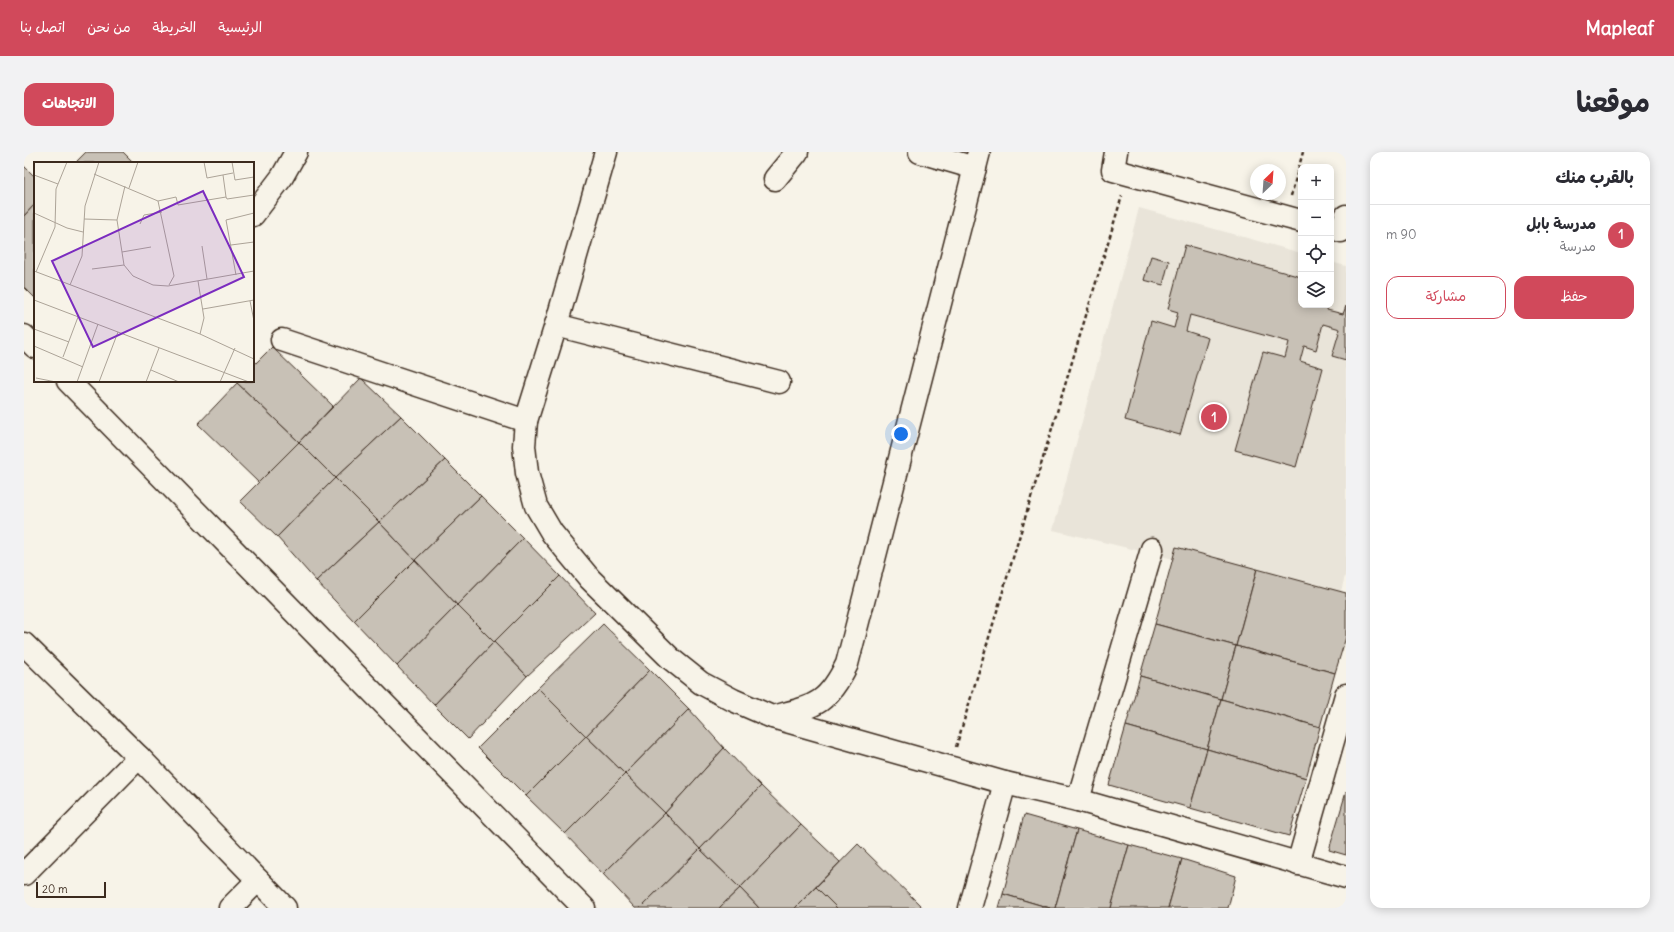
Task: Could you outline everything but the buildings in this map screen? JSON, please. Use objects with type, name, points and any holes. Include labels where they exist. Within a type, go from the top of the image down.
[{"type":"street","points":[[254,214],[282,177],[296,152]]},
{"type":"street","points":[[606,152],[556,325],[526,421],[524,446],[527,473],[536,506],[552,533],[590,579],[671,659],[701,683],[733,700],[772,717],[1005,783],[1078,800],[1346,877]]},
{"type":"street","points":[[775,179],[797,152]]},
{"type":"street","points":[[772,717],[804,709],[819,703],[835,686],[847,664],[977,160],[920,152]]},
{"type":"street","points":[[1116,152],[1113,170],[1293,219]]},
{"type":"street","points":[[556,325],[779,382]]},
{"type":"street","points":[[24,336],[34,347]]},
{"type":"street","points":[[282,340],[526,421]]},
{"type":"street","points":[[69,382],[584,908]]},
{"type":"street","points":[[1078,800],[1152,549]]},
{"type":"street","points":[[24,644],[139,758],[285,908]]},
{"type":"street","points":[[1298,864],[1346,695]]},
{"type":"street","points":[[24,874],[139,758]]},
{"type":"street","points":[[970,908],[1005,783]]},
{"type":"street","points":[[230,908],[258,880]]},
{"type":"path","points":[[1293,219],[1303,152]]},
{"type":"path","points":[[950,767],[1129,175]]},
{"type":"shaded area","points":[[1139,208],[1298,252],[1298,308],[1334,308],[1334,263],[1346,266],[1346,572],[1339,599],[1053,530]]},
{"type":"place","name":"مدرسة بابل","points":[[1214,417]]}]
